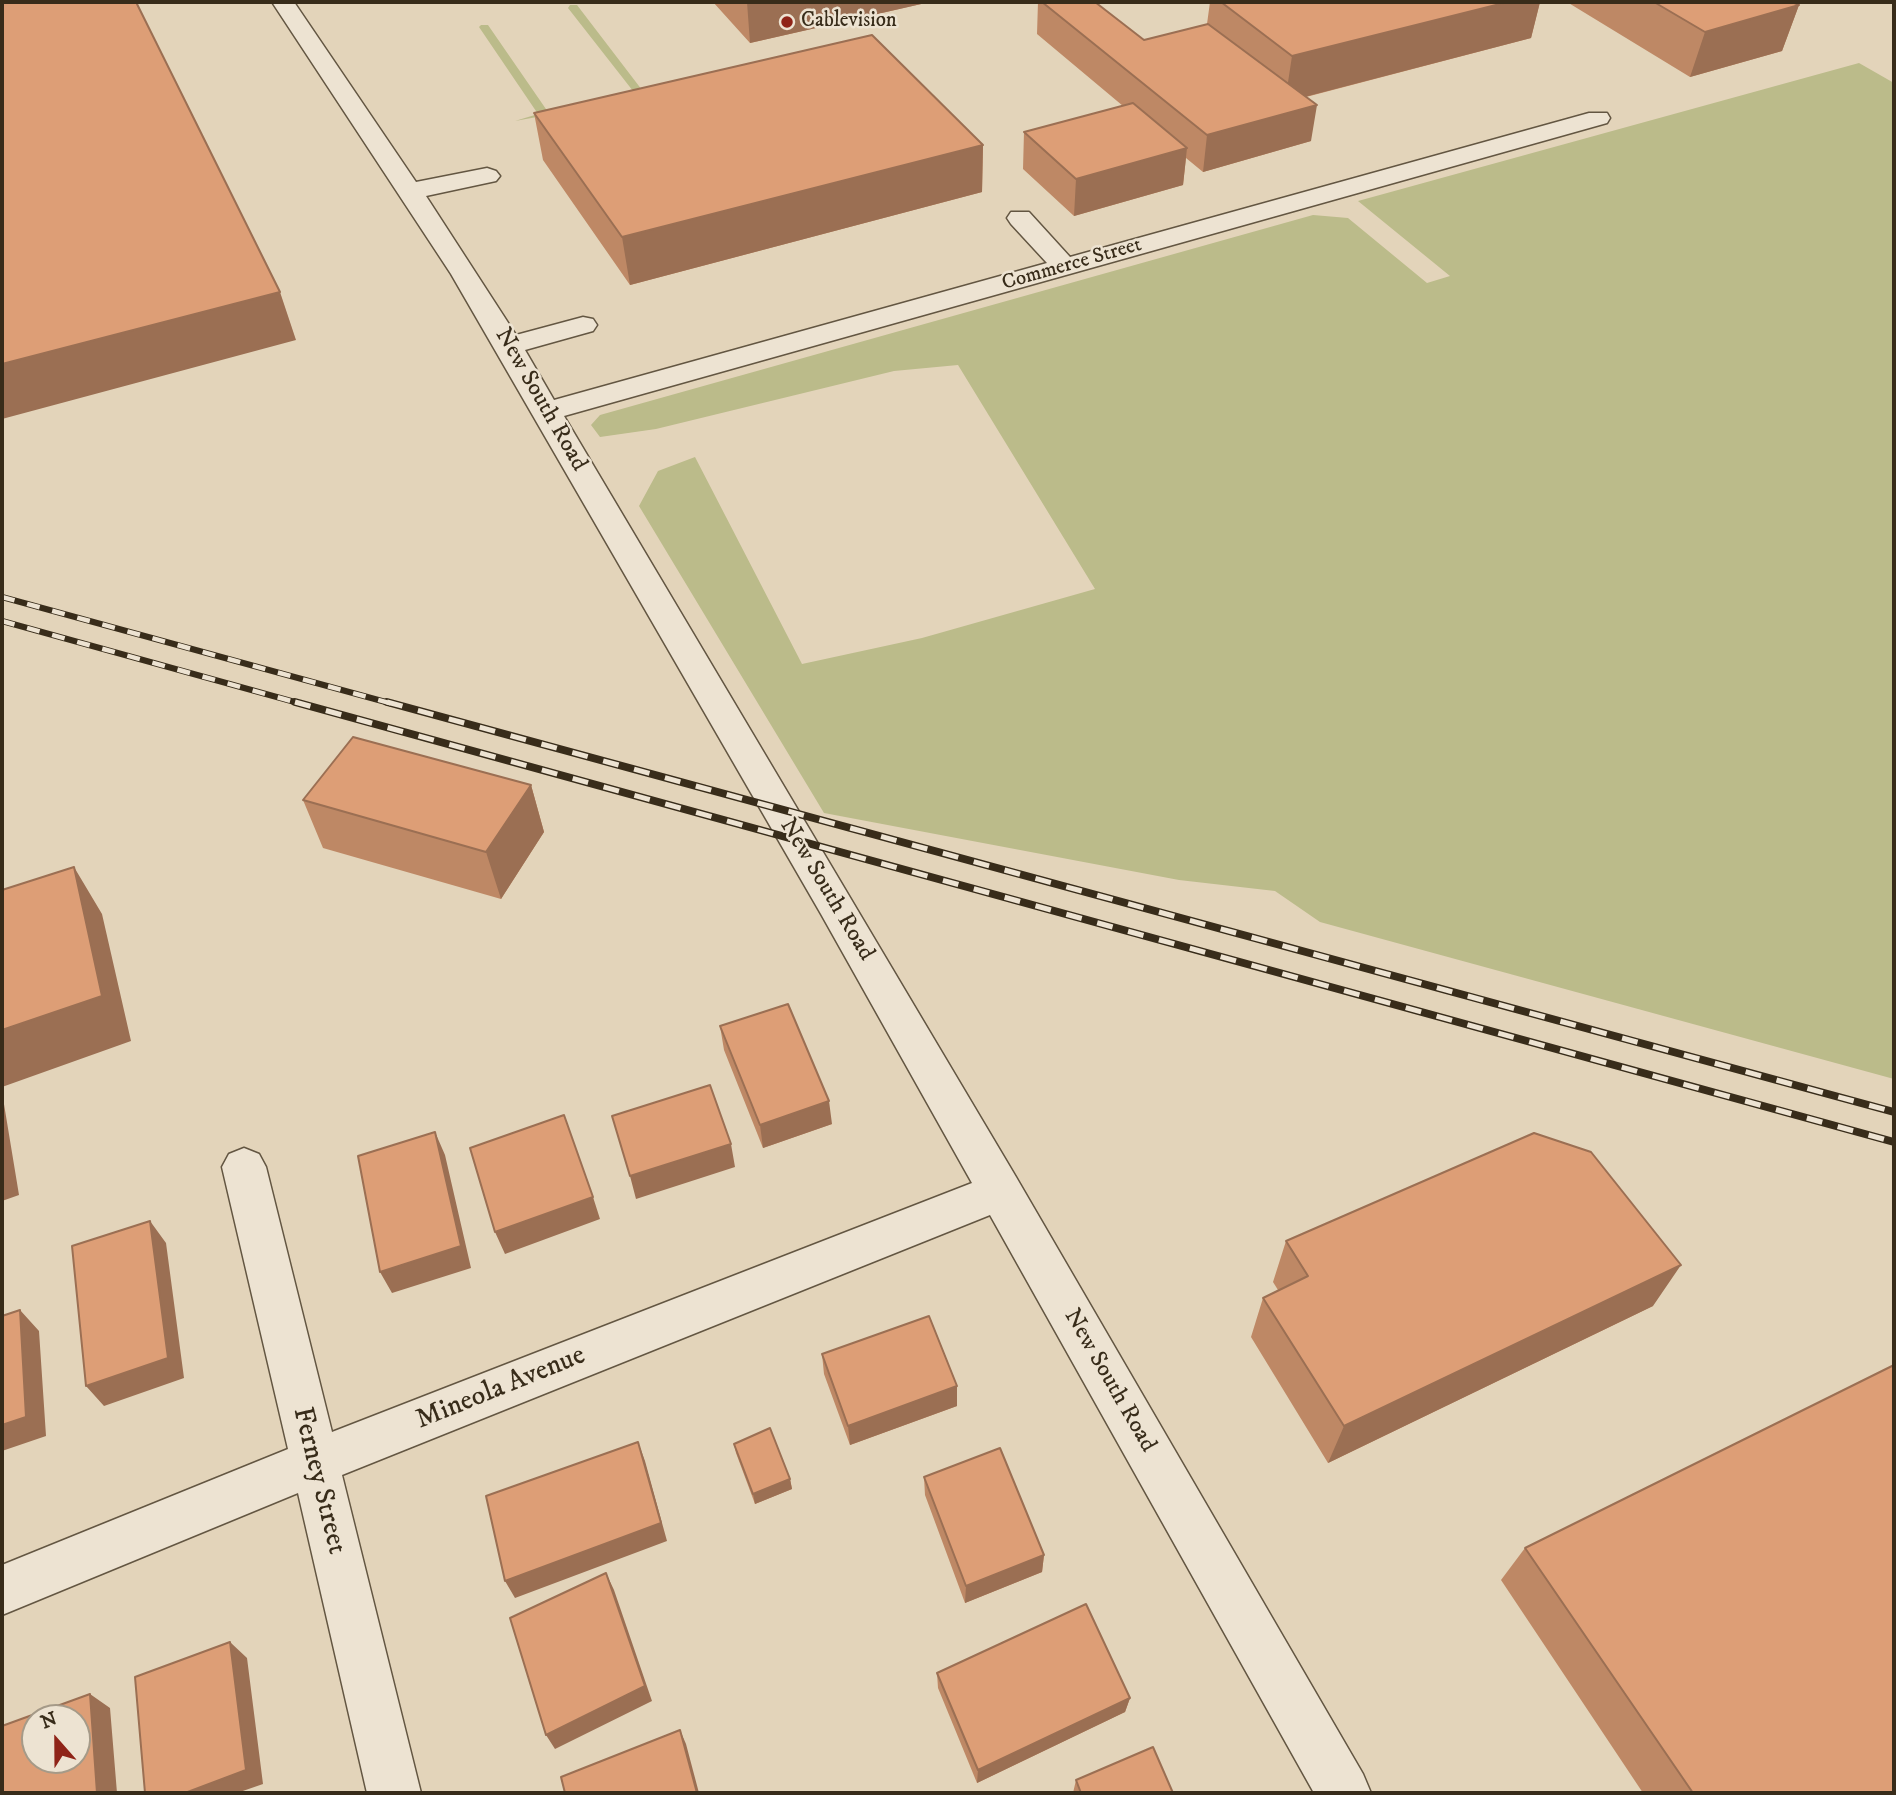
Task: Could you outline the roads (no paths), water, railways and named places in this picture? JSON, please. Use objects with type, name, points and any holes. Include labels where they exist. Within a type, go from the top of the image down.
[{"type":"street","name":"New South Road","points":[[283,2],[410,191],[547,411],[1001,1191],[1344,1793]]},
{"type":"street","name":"Commerce Street","points":[[547,411],[1598,118]]},
{"type":"street","points":[[410,191],[487,176]]},
{"type":"street","points":[[1020,218],[1065,267]]},
{"type":"street","points":[[508,346],[583,325]]},
{"type":"street","name":"Ferney Street","points":[[244,1167],[394,1793]]},
{"type":"street","name":"Mineola Avenue","points":[[2,1590],[313,1463],[1001,1191]]},
{"type":"railway","points":[[2,597],[393,704]]},
{"type":"railway","points":[[2,621],[302,704]]},
{"type":"railway","points":[[295,702],[1894,1142]]},
{"type":"railway","points":[[387,702],[1894,1112]]},
{"type":"place","name":"Cablevision","points":[[787,22]]}]
